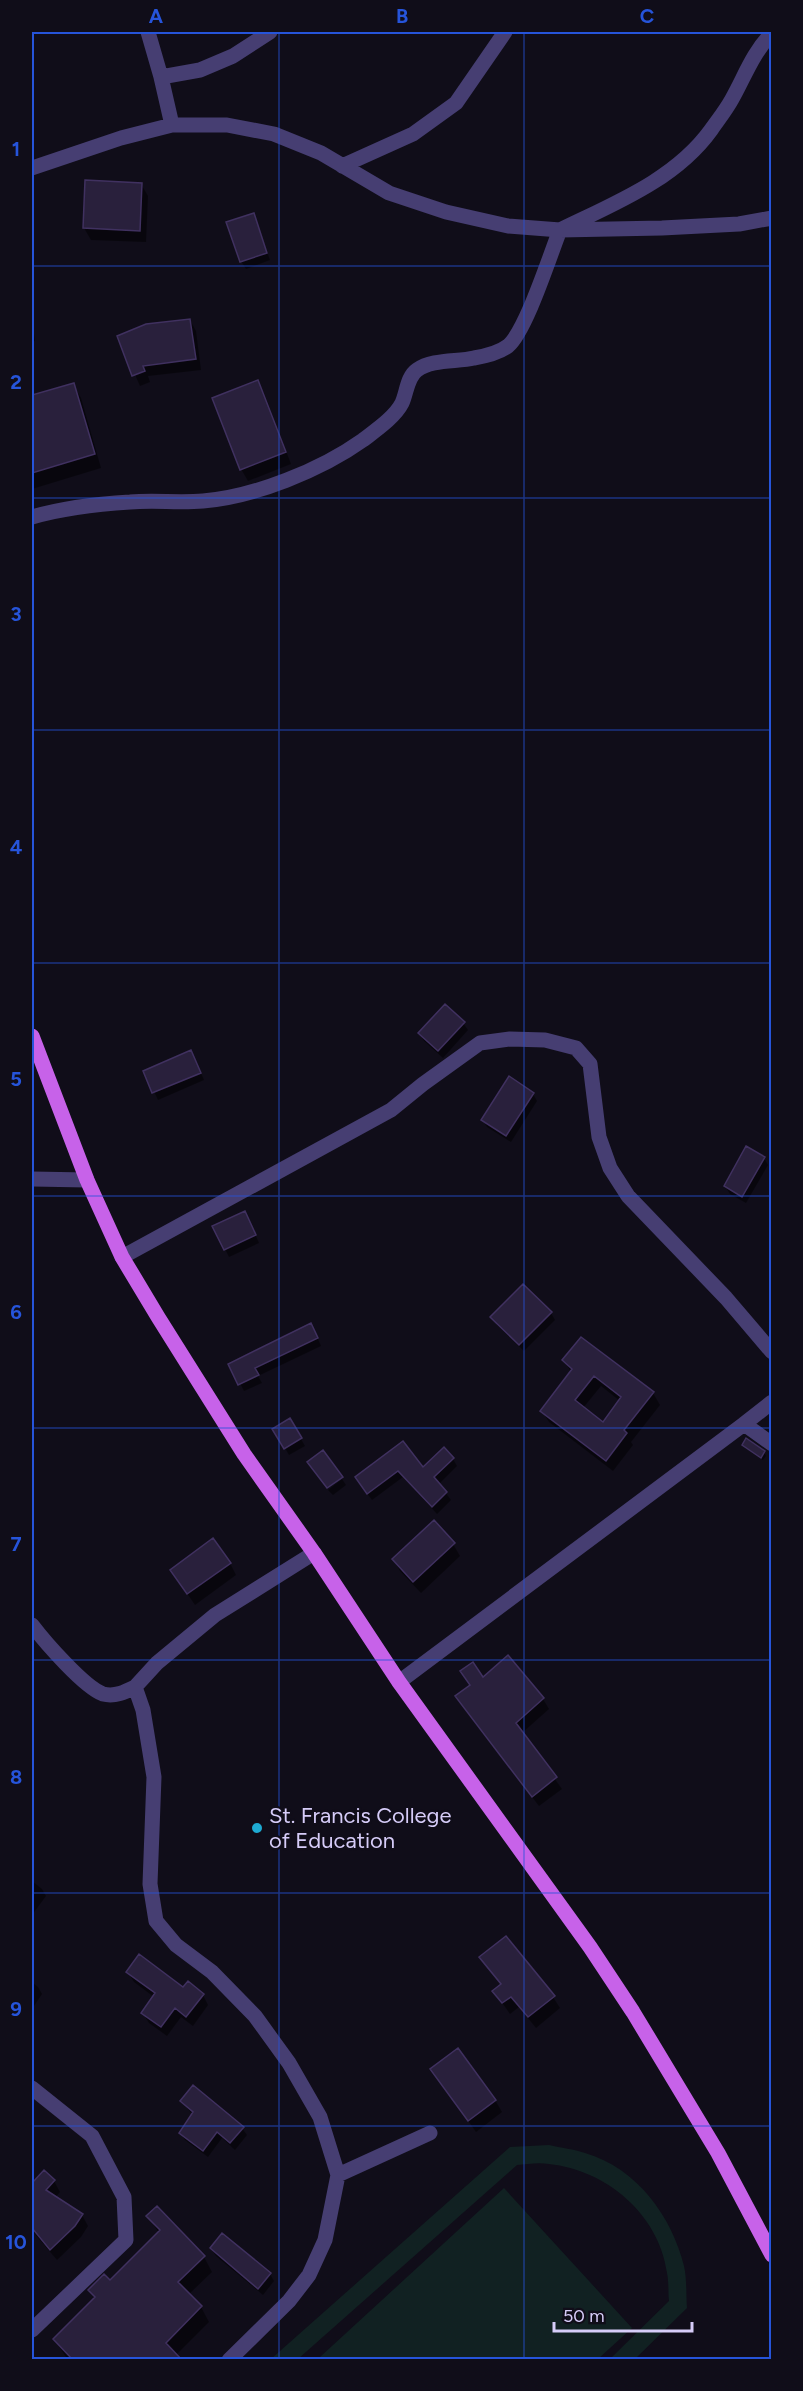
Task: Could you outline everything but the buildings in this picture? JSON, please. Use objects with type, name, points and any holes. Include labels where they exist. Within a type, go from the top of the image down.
[{"type":"main road","points":[[32,1036],[87,1180],[122,1257],[244,1454],[314,1553],[399,1682],[590,1947],[633,2012],[718,2153],[771,2255]]},
{"type":"street","points":[[148,32],[172,125]]},
{"type":"street","points":[[161,77],[200,70],[232,56],[269,32]]},
{"type":"street","points":[[342,166],[413,134],[456,103],[505,32]]},
{"type":"street","points":[[32,517],[79,507],[121,503],[203,501],[260,489],[313,469],[362,441],[388,420],[401,404],[412,374],[419,368],[473,359],[496,353],[509,345],[521,327],[537,291],[560,230],[630,195],[680,162],[710,132],[732,99],[745,70],[771,33]]},
{"type":"street","points":[[32,168],[121,138],[172,125],[227,124],[274,134],[321,153],[389,193],[446,212],[508,226],[560,230],[739,224],[771,219]]},
{"type":"street","points":[[122,1257],[383,1115],[459,1056],[480,1043],[510,1039],[545,1040],[576,1048],[590,1064],[599,1137],[610,1167],[628,1196],[726,1298],[771,1352]]},
{"type":"street","points":[[32,1179],[87,1180]]},
{"type":"street","points":[[399,1682],[771,1402]]},
{"type":"street","points":[[744,1424],[771,1444]]},
{"type":"street","points":[[32,1625],[47,1644],[84,1680],[103,1694],[118,1695],[135,1687],[157,1663],[215,1615],[314,1553]]},
{"type":"street","points":[[135,1687],[143,1710],[154,1777],[150,1884],[156,1921],[176,1945],[212,1972],[255,2016],[289,2063],[320,2117],[338,2175],[325,2240],[309,2275],[288,2301],[229,2360]]},
{"type":"street","points":[[32,2088],[92,2136],[124,2197],[126,2241],[32,2330]]},
{"type":"street","points":[[338,2175],[429,2133]]},
{"type":"shaded area","points":[[549,2145],[585,2153],[621,2170],[650,2197],[671,2230],[685,2271],[687,2308],[635,2359],[610,2359],[669,2301],[667,2273],[662,2252],[653,2232],[641,2214],[609,2186],[590,2175],[570,2168],[541,2163],[517,2165],[298,2359],[271,2359],[510,2147]]},
{"type":"shaded area","points":[[504,2188],[632,2328],[598,2359],[322,2359],[320,2357]]},
{"type":"place","name":"St. Francis College of Education","points":[[257,1828]]}]
